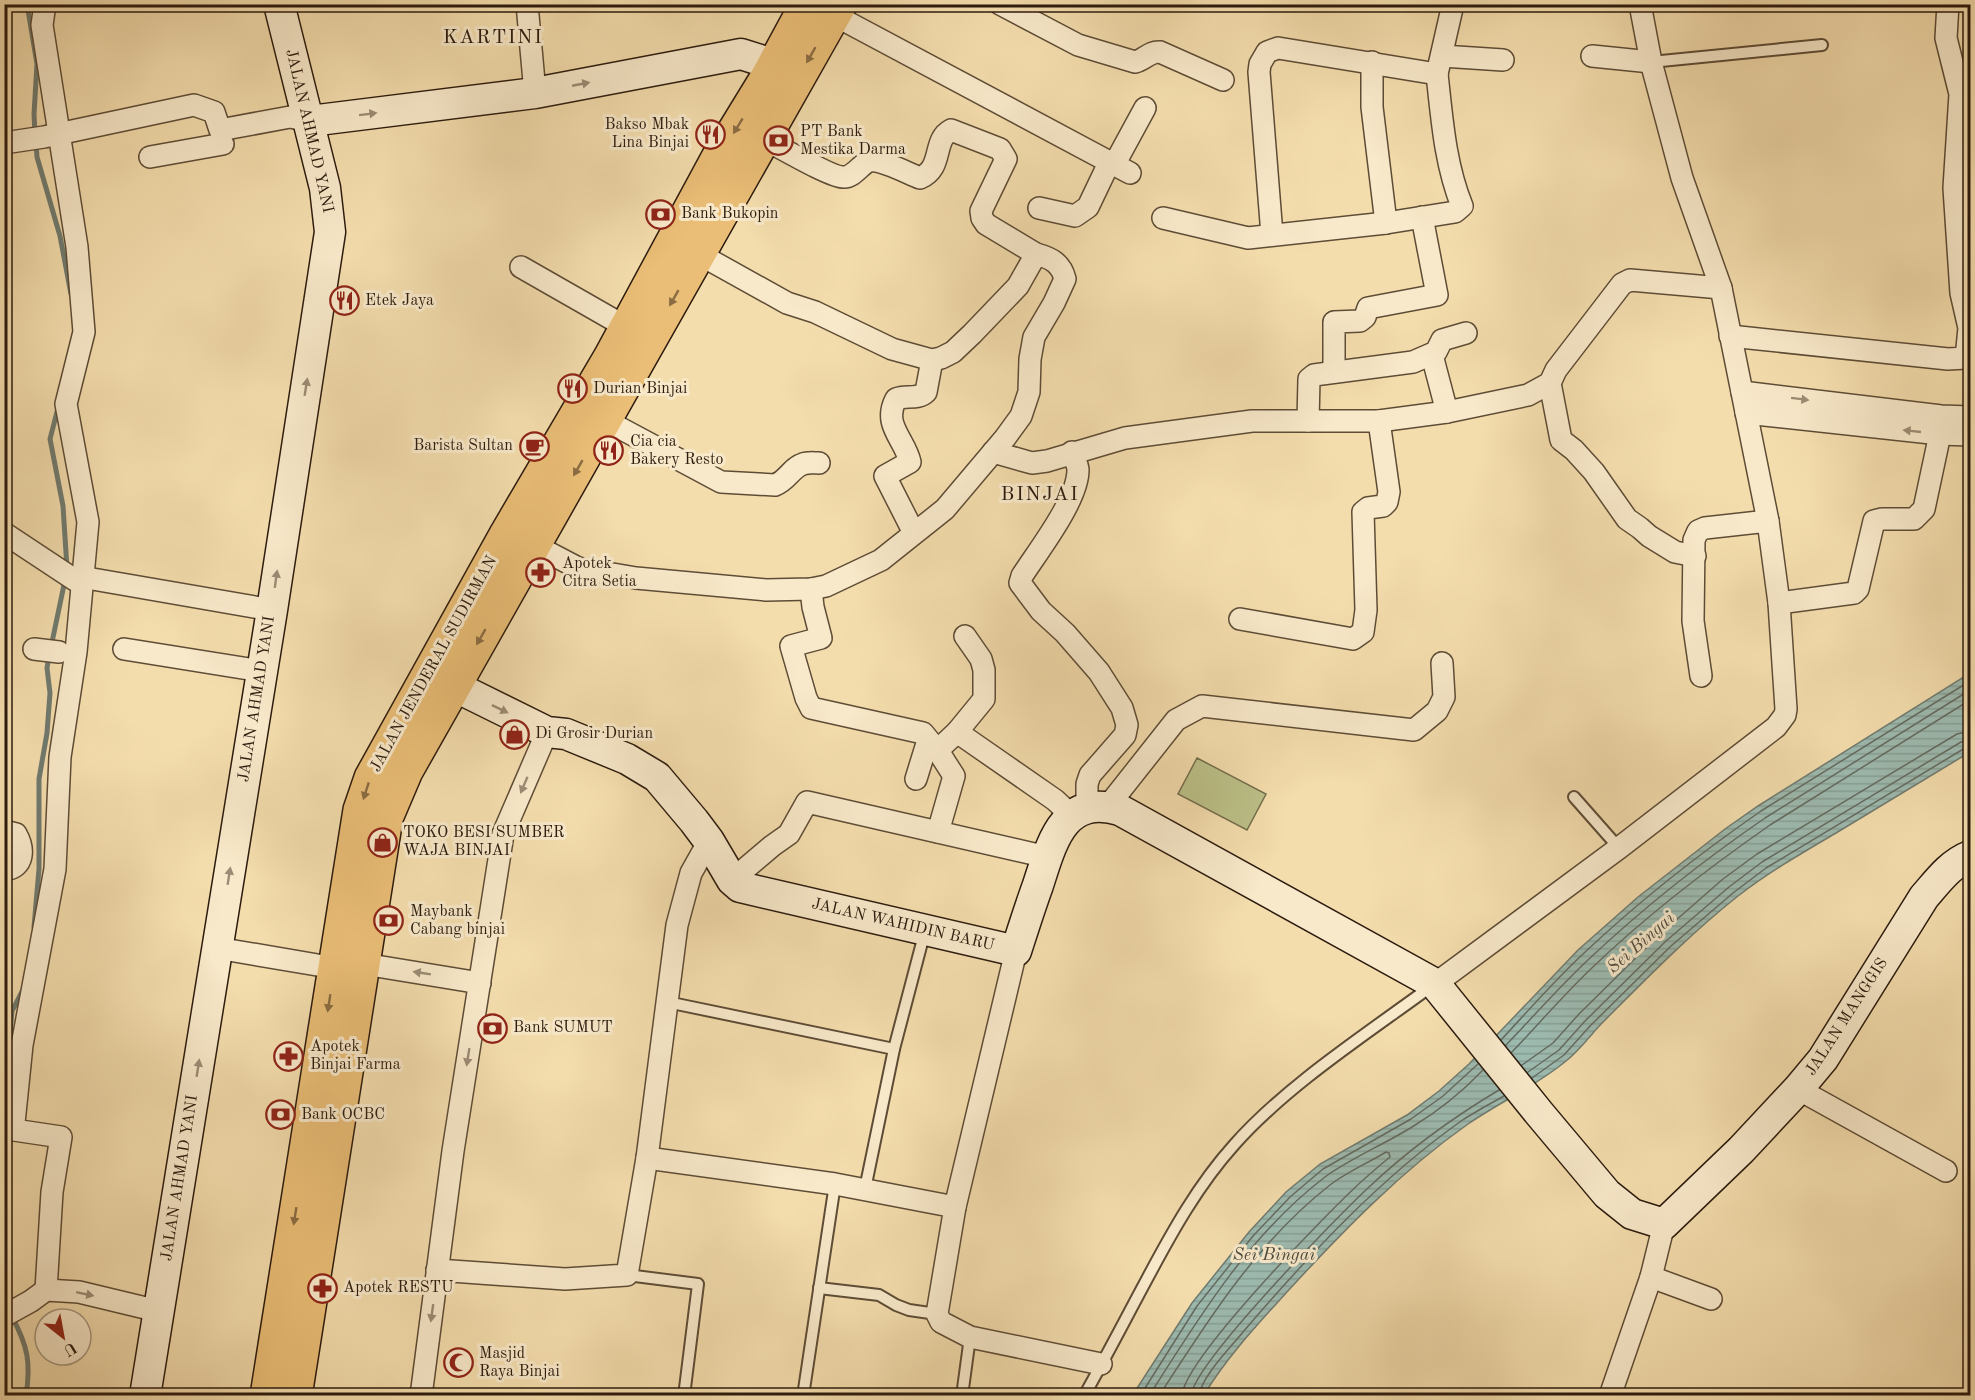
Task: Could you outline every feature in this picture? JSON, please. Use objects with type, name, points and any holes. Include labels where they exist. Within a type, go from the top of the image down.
[{"type":"main road","name":"JALAN JENDERAL SUDIRMAN","points":[[349,966],[360,810],[371,778],[521,539],[622,363],[699,254],[768,76],[827,8]]},
{"type":"main road","name":"JALAN JENDERAL SUDIRMAN","points":[[267,1395],[315,1177],[349,966],[386,818],[406,771],[454,686],[521,539],[550,516],[605,420],[622,363],[626,327],[733,163],[764,139],[827,8]]},
{"type":"main road","name":"JALAN JENDERAL SUDIRMAN","points":[[295,1395],[315,1177]]},
{"type":"street","points":[[39,1295],[61,1137],[14,1130],[14,1123],[22,1045],[55,869],[60,757],[76,652],[72,576],[88,522],[66,404],[84,332],[77,247],[51,136],[42,25],[45,4]]},
{"type":"street","name":"JALAN AHMAD YANI","points":[[145,1395],[272,610],[330,232],[325,188],[279,4]]},
{"type":"street","points":[[527,4],[535,93]]},
{"type":"street","points":[[1000,4],[1078,45],[1135,62],[1155,52],[1160,52],[1223,80]]},
{"type":"street","points":[[1163,218],[1248,238],[1386,223],[1455,212],[1462,206],[1453,185],[1444,135],[1440,65],[1453,4]]},
{"type":"street","points":[[1442,992],[1619,848],[1776,727],[1786,709],[1779,603],[1768,521],[1721,288],[1682,178],[1651,62],[1640,4]]},
{"type":"street","points":[[1730,336],[1948,359],[1966,358],[1969,328],[1961,293],[1954,188],[1960,94],[1946,38],[1948,4]]},
{"type":"street","points":[[827,8],[1118,167]]},
{"type":"street","points":[[1272,235],[1259,72],[1263,57],[1267,52],[1278,48],[1372,62],[1440,65],[1503,60]]},
{"type":"street","points":[[150,157],[228,139],[290,117],[310,121],[535,93],[741,54],[763,61],[768,76]]},
{"type":"street","points":[[1592,56],[1651,62]]},
{"type":"street","points":[[1372,62],[1372,107],[1386,223]]},
{"type":"street","points":[[13,142],[194,105],[214,112],[228,139]]},
{"type":"street","points":[[1039,207],[1076,216],[1083,212],[1118,167],[1144,108]]},
{"type":"street","points":[[521,539],[578,568],[636,578],[766,590],[811,589],[826,586],[881,560],[945,508],[1021,416],[1029,392],[1030,359],[1034,337],[1065,279],[1059,266],[1050,258],[1036,254],[986,224],[982,218],[981,211],[1006,159],[1000,149],[951,130],[943,135],[932,170],[927,176],[920,178],[875,161],[867,163],[843,178],[764,139]]},
{"type":"street","points":[[1334,372],[1334,322],[1360,321],[1365,317],[1368,308],[1437,295],[1422,217]]},
{"type":"street","points":[[699,254],[788,303],[814,312],[892,349],[932,360],[953,352],[972,334],[1018,286],[1036,254]]},
{"type":"street","points":[[521,267],[626,327]]},
{"type":"street","points":[[1695,556],[1675,552],[1627,519],[1594,472],[1561,440],[1550,383],[1556,370],[1622,284],[1630,280],[1721,288]]},
{"type":"street","points":[[1308,421],[1309,380],[1314,375],[1413,362],[1436,352],[1442,340],[1466,333]]},
{"type":"street","points":[[1432,355],[1447,412]]},
{"type":"street","points":[[914,533],[885,477],[910,462],[894,429],[893,404],[901,397],[919,397],[926,392],[932,360]]},
{"type":"street","points":[[993,452],[1032,463],[1047,461],[1125,438],[1252,421],[1379,421],[1447,412],[1528,395],[1550,383]]},
{"type":"street","points":[[1744,402],[1971,417]]},
{"type":"street","points":[[1744,402],[1940,434],[1971,435]]},
{"type":"street","points":[[605,420],[721,482],[776,485],[804,463],[819,463]]},
{"type":"street","points":[[1240,619],[1353,639],[1363,632],[1366,610],[1363,512],[1368,508],[1383,506],[1387,502],[1389,492],[1379,421]]},
{"type":"street","points":[[1779,603],[1854,593],[1858,589],[1874,521],[1914,519],[1924,509],[1940,434]]},
{"type":"street","points":[[1072,452],[1078,469],[1065,510],[1022,576],[1020,583],[1041,611],[1065,633],[1099,672],[1122,708],[1127,725],[1125,735],[1090,775],[1087,784],[1089,810]]},
{"type":"street","points":[[1701,676],[1693,621],[1694,540],[1698,531],[1705,528],[1768,521]]},
{"type":"street","points":[[4,533],[72,576],[272,610]]},
{"type":"street","points":[[811,589],[821,638],[791,646],[811,708],[923,733],[935,743],[954,776],[938,832]]},
{"type":"street","points":[[916,779],[935,743],[957,732],[984,699],[984,670],[981,659],[965,636]]},
{"type":"street","points":[[34,649],[59,652]]},
{"type":"street","points":[[124,649],[261,671]]},
{"type":"street","points":[[1089,810],[1176,720],[1202,706],[1414,730],[1437,711],[1444,698],[1442,663]]},
{"type":"street","points":[[454,686],[547,732],[566,734],[627,759],[657,777],[709,841],[732,880],[789,834],[807,802],[1047,857]]},
{"type":"street","points":[[421,1395],[453,1151],[503,834],[547,732]]},
{"type":"street","points":[[957,732],[1055,800],[1089,810],[1120,810],[1442,992],[1587,1173],[1619,1206],[1632,1214],[1664,1224],[1651,1277],[1610,1395]]},
{"type":"street","name":"JALAN WAHIDIN BARU","points":[[732,880],[740,887],[754,892],[1016,951],[1058,829],[1089,810]]},
{"type":"street","points":[[4,831],[16,834],[22,844],[22,855],[10,868]]},
{"type":"street","points":[[437,1270],[565,1279],[627,1275],[647,1158],[677,925],[690,873],[709,841]]},
{"type":"street","name":"JALAN MANGGIS","points":[[1664,1224],[1741,1150],[1798,1089],[1823,1059],[1924,897],[1941,876],[1960,861],[1971,856]]},
{"type":"street","points":[[217,948],[480,983]]},
{"type":"street","points":[[1016,951],[955,1207],[937,1314],[941,1322],[970,1337],[1101,1364]]},
{"type":"street","points":[[1798,1089],[1946,1171]]},
{"type":"street","points":[[647,1158],[835,1184],[955,1207]]},
{"type":"street","points":[[1651,1277],[1711,1299]]},
{"type":"street","points":[[4,1316],[39,1295],[79,1292],[158,1311]]},
{"type":"lane","points":[[1651,62],[1822,45]]},
{"type":"lane","points":[[1574,797],[1619,848]]},
{"type":"lane","points":[[865,1189],[894,1049],[925,930]]},
{"type":"lane","points":[[1084,1395],[1176,1226],[1198,1190],[1233,1145],[1306,1080],[1442,992]]},
{"type":"lane","points":[[667,1002],[894,1049]]},
{"type":"lane","points":[[803,1395],[835,1184]]},
{"type":"lane","points":[[627,1275],[698,1284],[684,1395]]},
{"type":"lane","points":[[819,1288],[879,1295],[909,1310],[937,1314]]},
{"type":"lane","points":[[962,1395],[970,1337]]},
{"type":"green space","points":[[1197,758],[1266,794],[1247,830],[1178,794]]},
{"type":"water","name":"Sei Bingai","points":[[1970,673],[1970,752],[1798,855],[1750,887],[1669,957],[1566,1061],[1543,1078],[1468,1124],[1395,1182],[1350,1225],[1286,1293],[1232,1355],[1204,1395],[1132,1396],[1192,1303],[1249,1232],[1286,1192],[1320,1164],[1407,1115],[1439,1091],[1469,1064],[1578,950],[1638,897],[1725,829]]},
{"type":"waterway","points":[[27,4],[37,64],[35,134]]},
{"type":"waterway","points":[[36,143],[37,157],[60,236],[71,294]]},
{"type":"waterway","points":[[58,408],[50,439],[63,506],[67,568]]},
{"type":"waterway","points":[[51,647],[65,580]]},
{"type":"waterway","points":[[34,927],[39,869],[39,779],[47,733],[50,693],[47,668],[49,656]]},
{"type":"waterway","points":[[11,1060],[9,1043],[12,1011],[24,988]]},
{"type":"waterway","points":[[12,1317],[22,1337],[27,1355],[26,1396]]},
{"type":"place","name":"Bakso Mbak Lina Binjai","points":[[710,134]]},
{"type":"place","name":"PT Bank Mestika Darma","points":[[779,141]]},
{"type":"place","name":"Bank Bukopin","points":[[660,214]]},
{"type":"place","name":"Etek Jaya","points":[[344,301]]},
{"type":"place","name":"Durian Binjai","points":[[572,389]]},
{"type":"place","name":"Barista Sultan","points":[[534,446]]},
{"type":"place","name":"Cia cia Bakery Resto","points":[[609,451]]},
{"type":"place","name":"Apotek Citra Setia","points":[[541,573]]},
{"type":"place","name":"Di Grosir Durian","points":[[514,734]]},
{"type":"place","name":"TOKO BESI SUMBER WAJA BINJAI","points":[[382,842]]},
{"type":"place","name":"Maybank Cabang binjai","points":[[389,921]]},
{"type":"place","name":"Bank SUMUT","points":[[492,1028]]},
{"type":"place","name":"Apotek Binjai Farma","points":[[289,1056]]},
{"type":"place","name":"Bank OCBC","points":[[280,1115]]},
{"type":"place","name":"Apotek RESTU","points":[[322,1288]]},
{"type":"place","name":"Masjid Raya Binjai","points":[[458,1363]]},
{"type":"district","name":"KARTINI","points":[[493,38]]},
{"type":"district","name":"BINJAI","points":[[1040,495]]}]
